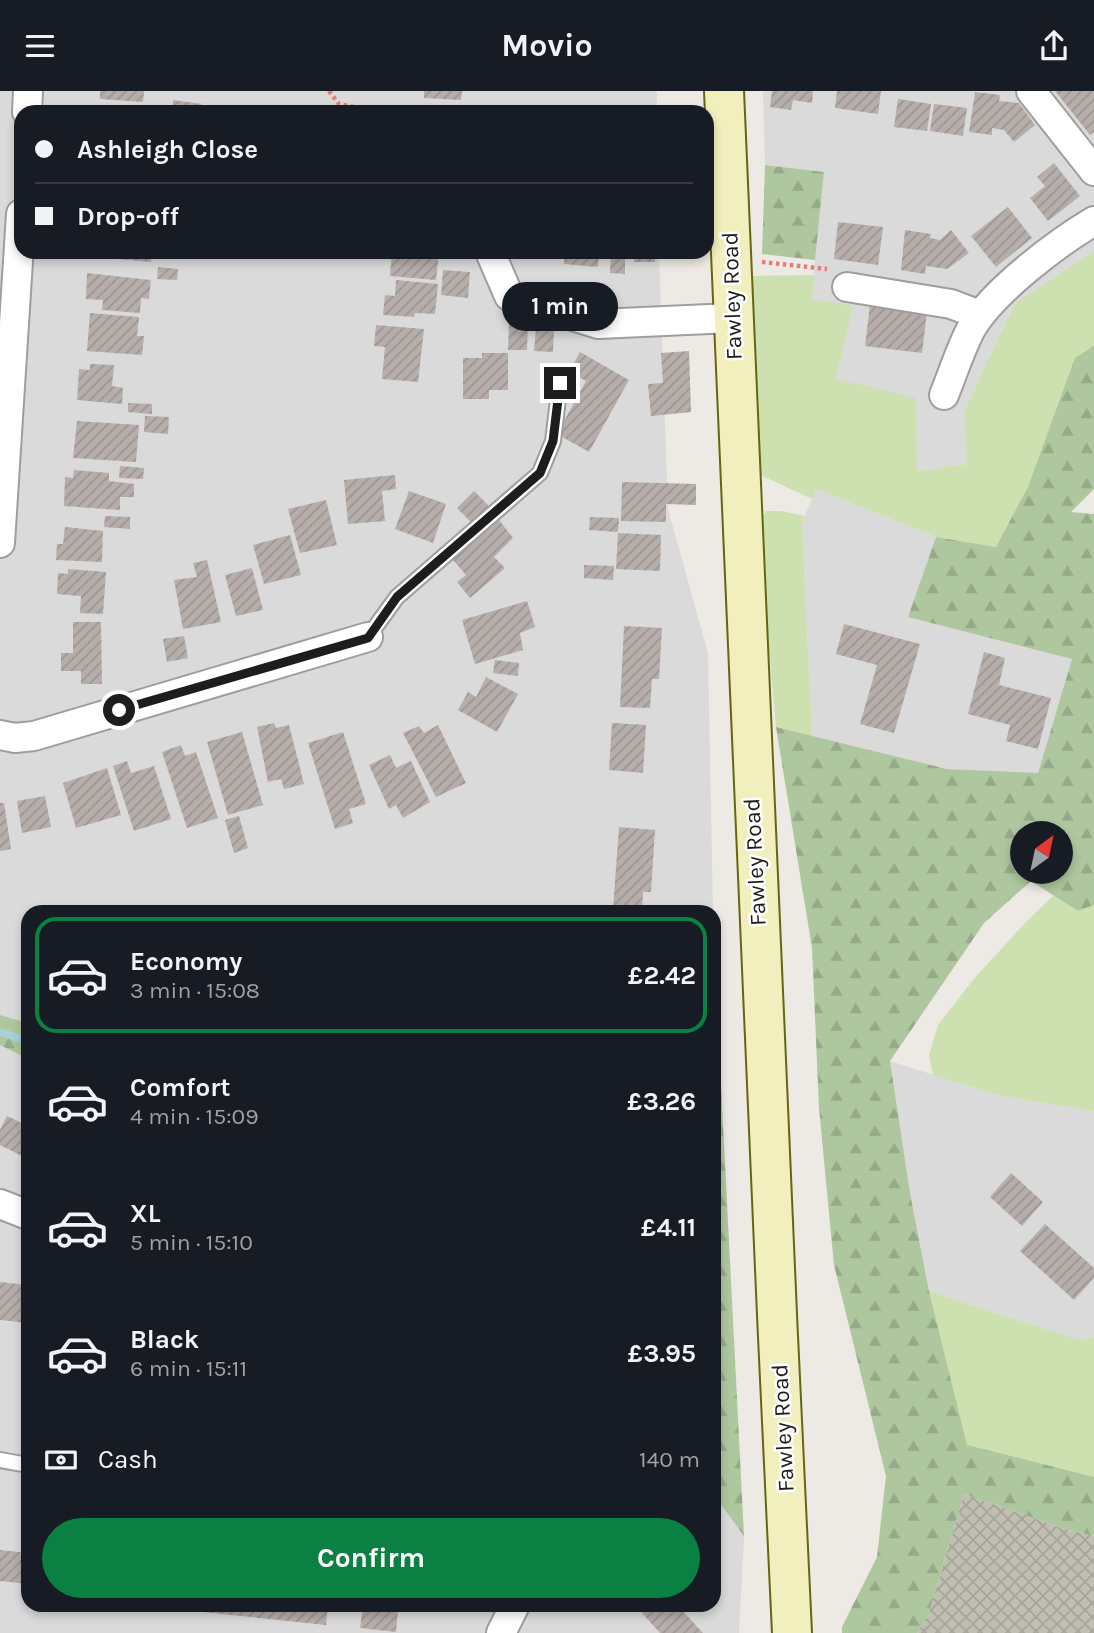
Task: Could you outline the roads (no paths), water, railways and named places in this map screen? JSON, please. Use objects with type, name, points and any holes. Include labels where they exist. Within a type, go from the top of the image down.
[{"type":"street","name":"Fawley Road","points":[[724,91],[767,1130],[792,1633]]},
{"type":"street","points":[[1031,91],[1094,171]]},
{"type":"street","points":[[944,395],[980,315],[1037,261],[1094,221]]},
{"type":"street","points":[[0,543],[18,259]]},
{"type":"street","points":[[493,259],[509,296],[598,324],[733,318]]},
{"type":"street","points":[[847,287],[951,304],[980,315]]},
{"type":"street","points":[[0,735],[34,736],[368,638]]},
{"type":"street","points":[[0,1204],[21,1212]]},
{"type":"street","points":[[501,1633],[512,1612]]},
{"type":"lane","points":[[368,638],[397,597],[540,473],[553,441],[560,383]]},
{"type":"lane","points":[[0,1460],[21,1464]]},
{"type":"waterway","points":[[0,1032],[21,1039]]}]
